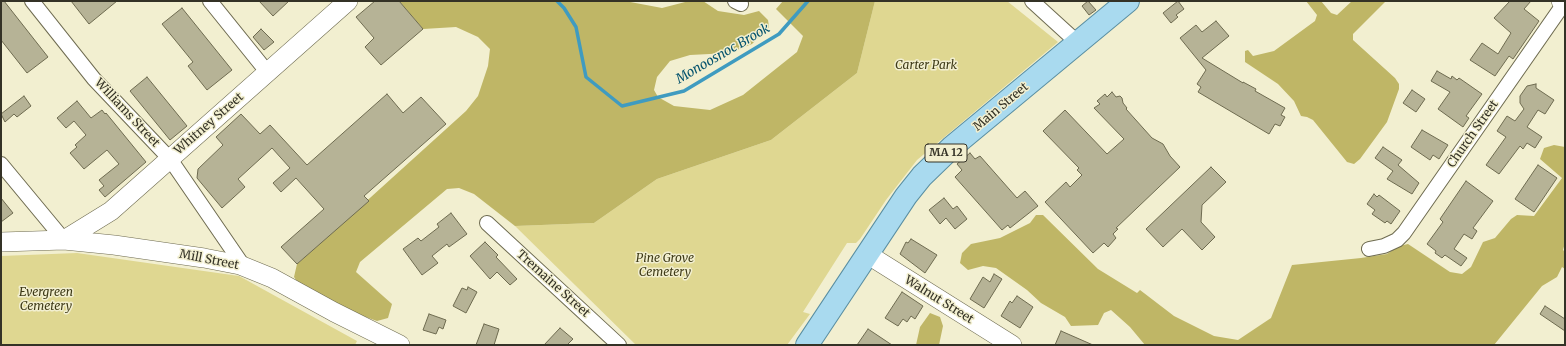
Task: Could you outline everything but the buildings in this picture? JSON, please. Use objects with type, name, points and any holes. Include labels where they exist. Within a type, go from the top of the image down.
[{"type":"main road","name":"Whitney Street","points":[[64,240],[110,211],[348,1]]},
{"type":"main road","name":"Main Street","points":[[807,345],[906,196],[922,176],[952,147],[1128,1]]},
{"type":"main road","name":"Mill Street","points":[[1,242],[64,240],[146,249],[204,258],[244,267],[272,278],[340,316],[400,345]]},
{"type":"main road","name":"Walnut Street","points":[[867,254],[1012,345]]},
{"type":"street","name":"Williams Street","points":[[32,1],[94,78],[170,159],[244,267]]},
{"type":"street","points":[[210,1],[268,73]]},
{"type":"street","points":[[1032,1],[1078,42]]},
{"type":"street","name":"Church Street","points":[[1369,249],[1384,246],[1404,234],[1564,2]]},
{"type":"street","points":[[1,164],[64,240]]},
{"type":"street","name":"Tremaine Street","points":[[487,223],[619,345]]},
{"type":"green space","points":[[875,1],[1007,1],[1058,42],[917,160],[886,200],[860,239],[856,243],[847,243],[803,312],[810,314],[787,345],[636,345],[515,226],[594,223],[657,179],[771,140],[857,73]]},
{"type":"green space","name":"Evergreen Cemetery","points":[[77,253],[239,276],[357,341],[355,345],[1,345],[1,256]]},
{"type":"shaded area","points":[[399,1],[625,1],[662,8],[689,1],[703,1],[718,11],[744,15],[759,11],[768,20],[769,27],[752,44],[729,53],[690,55],[670,61],[657,77],[654,90],[658,97],[674,106],[710,110],[743,95],[797,52],[803,36],[776,9],[783,1],[875,1],[857,73],[771,140],[657,179],[594,223],[515,226],[474,194],[459,188],[447,189],[360,262],[356,272],[392,304],[388,318],[377,321],[360,315],[298,283],[294,277],[297,264],[466,111],[478,96],[488,66],[490,49],[478,37],[456,27],[423,29]]},
{"type":"shaded area","points":[[1306,1],[1321,1],[1331,13],[1337,15],[1352,1],[1386,1],[1353,34],[1353,40],[1395,78],[1399,84],[1399,89],[1387,122],[1360,159],[1354,164],[1347,162],[1313,120],[1301,116],[1294,101],[1278,84],[1245,62],[1245,51],[1248,50],[1253,56],[1274,51],[1315,21],[1317,15]]},
{"type":"shaded area","points":[[1554,145],[1565,147],[1565,243],[1563,250],[1565,252],[1565,269],[1562,267],[1557,277],[1542,286],[1494,345],[1145,345],[1130,327],[1111,310],[1104,313],[1098,325],[1071,326],[1065,317],[1041,303],[1027,290],[996,268],[983,266],[968,270],[960,263],[962,253],[971,244],[1000,238],[1030,223],[1036,215],[1043,215],[1098,269],[1137,293],[1140,290],[1174,316],[1214,336],[1238,340],[1271,318],[1292,265],[1387,254],[1399,246],[1408,244],[1450,272],[1462,274],[1471,267],[1483,242],[1495,238],[1511,219],[1517,215],[1534,216],[1562,178],[1540,159],[1544,148]]},
{"type":"shaded area","points":[[930,313],[940,317],[943,326],[939,345],[916,345],[920,327]]},
{"type":"waterway","name":"Monoosnoc Brook","points":[[557,1],[564,8],[576,27],[586,77],[622,106],[684,91],[779,34],[808,1]]},
{"type":"park label","name":"Carter Park","points":[[926,66]]},
{"type":"park label","name":"Pine Grove Cemetery","points":[[665,266]]}]
